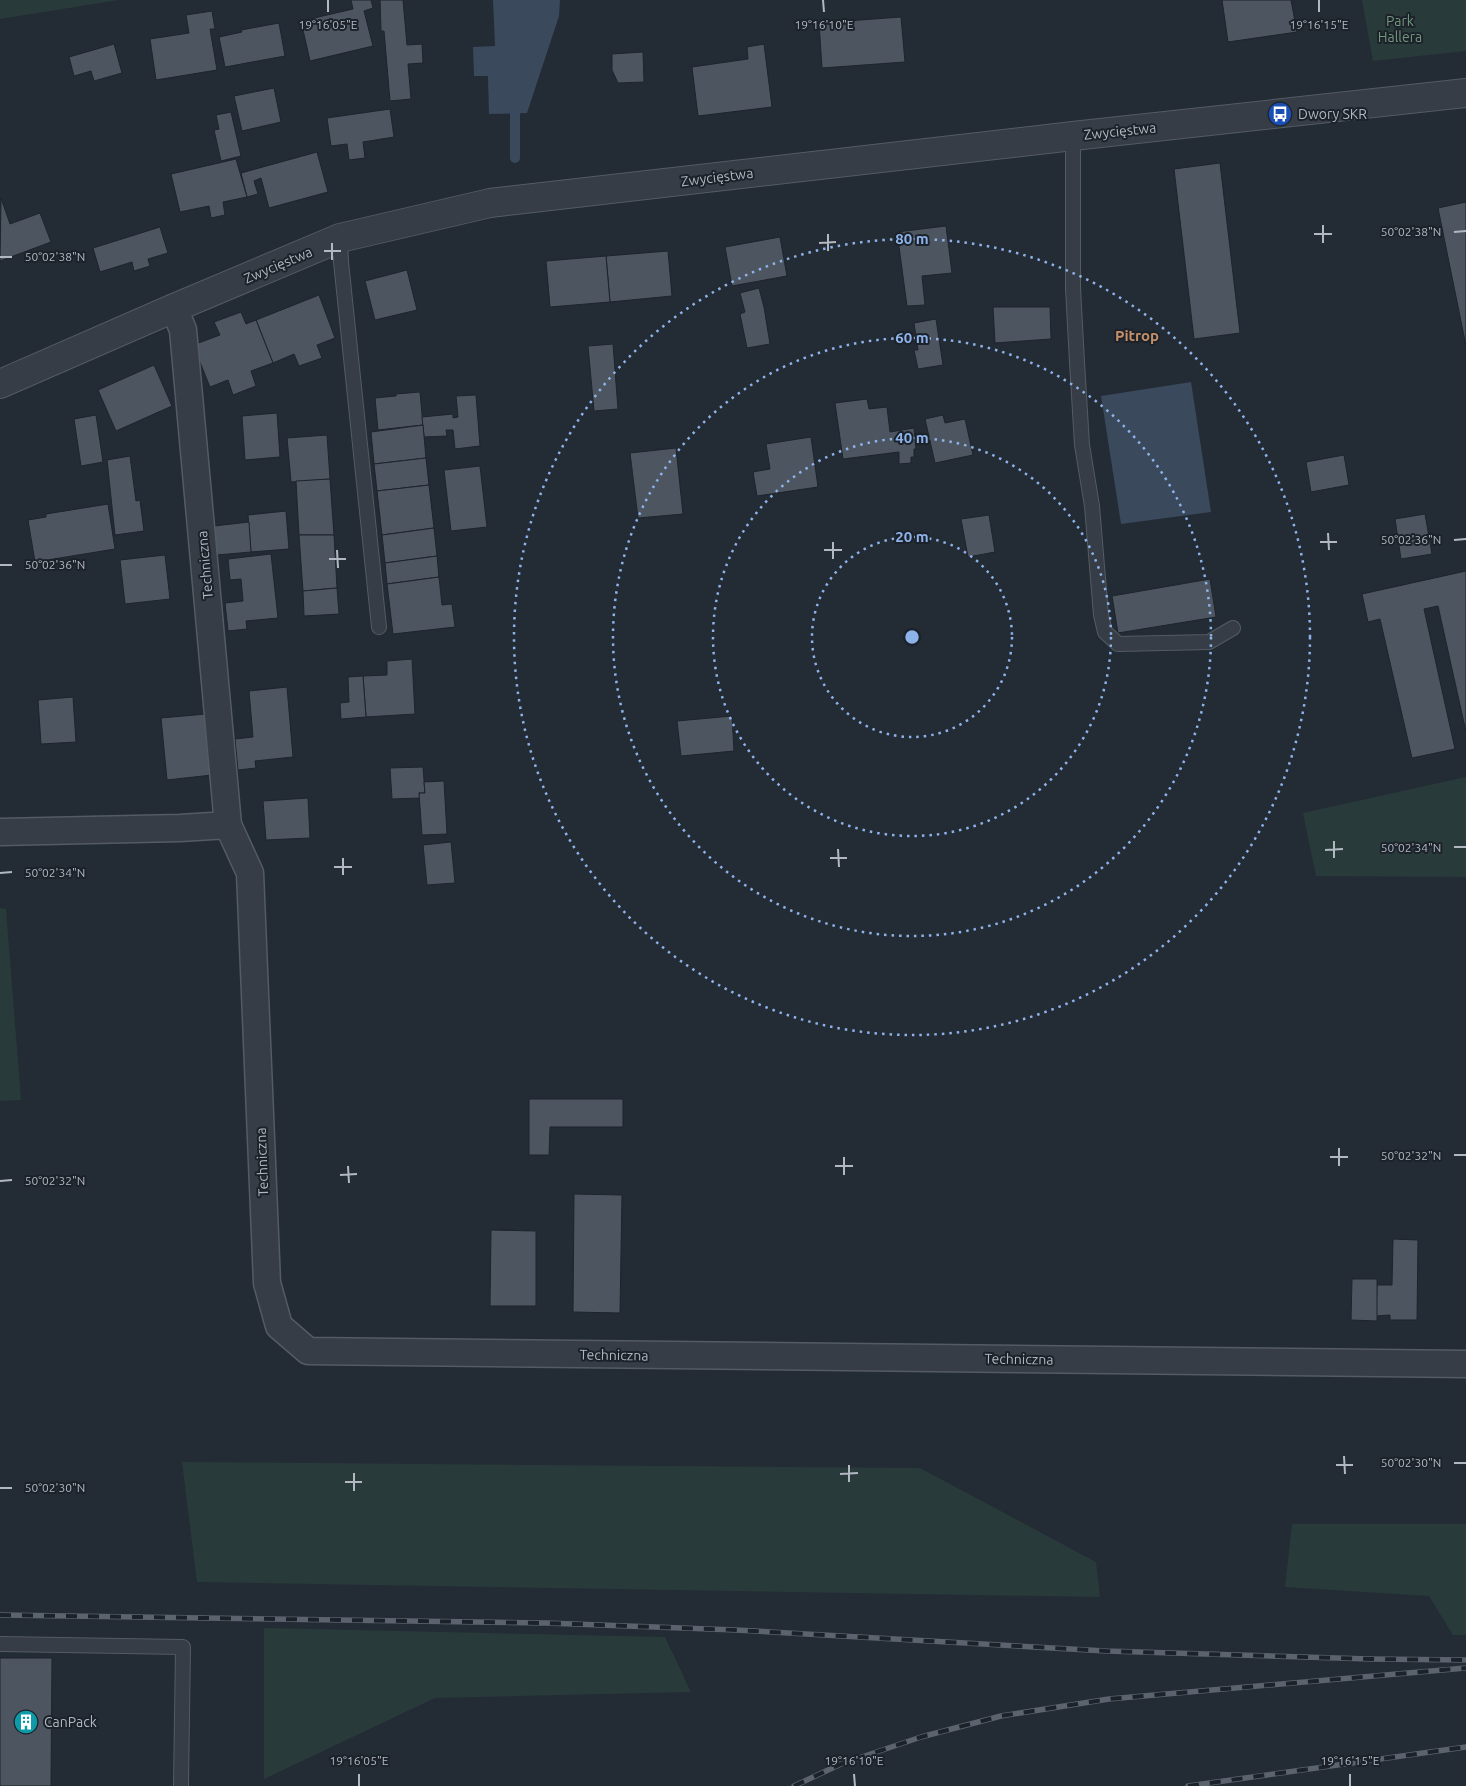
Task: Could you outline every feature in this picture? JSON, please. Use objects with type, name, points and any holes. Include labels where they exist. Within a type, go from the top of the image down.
[{"type":"street","name":"Zwycięstwa","points":[[0,384],[340,238],[490,203],[1073,136],[1466,94]]},
{"type":"street","name":"Techniczna","points":[[174,308],[183,330],[228,825],[250,873],[267,1283],[280,1326],[308,1352],[1466,1364]]},
{"type":"street","points":[[0,832],[180,828],[228,825]]},
{"type":"lane","points":[[1073,136],[1073,288],[1078,390],[1082,445],[1092,506],[1101,615],[1105,632],[1118,644],[1209,642],[1233,628]]},
{"type":"lane","points":[[340,238],[379,627]]},
{"type":"lane","points":[[0,1644],[183,1647],[181,1786]]},
{"type":"green space","points":[[0,0],[119,0],[0,19]]},
{"type":"green space","name":"Park Hallera","points":[[1362,0],[1466,0],[1466,51],[1373,61]]},
{"type":"green space","points":[[1466,777],[1466,877],[1316,876],[1303,813]]},
{"type":"green space","points":[[0,908],[6,909],[21,1100],[0,1101]]},
{"type":"green space","points":[[182,1462],[920,1468],[1096,1562],[1100,1597],[197,1582]]},
{"type":"green space","points":[[1292,1524],[1466,1524],[1466,1635],[1453,1635],[1429,1596],[1285,1587]]},
{"type":"green space","points":[[264,1628],[665,1637],[691,1692],[435,1698],[264,1779]]},
{"type":"water","points":[[493,0],[560,0],[559,16],[527,113],[489,114],[488,76],[474,76],[473,47],[495,46]]},
{"type":"water","points":[[1191,382],[1211,512],[1121,524],[1101,396]]},
{"type":"building","points":[[351,0],[371,0],[373,8],[364,11],[373,46],[310,61],[301,21],[353,9]]},
{"type":"building","points":[[380,0],[403,0],[407,45],[422,44],[423,63],[408,64],[411,99],[390,101],[384,31],[381,31]]},
{"type":"building","points":[[1222,0],[1291,0],[1297,32],[1228,42]]},
{"type":"building","points":[[212,11],[215,29],[210,29],[217,70],[156,80],[150,39],[189,33],[186,15]]},
{"type":"building","points":[[901,17],[905,62],[822,68],[819,23]]},
{"type":"building","points":[[279,23],[285,56],[225,67],[219,37],[242,32],[241,30]]},
{"type":"building","points":[[114,44],[122,73],[94,81],[91,71],[74,76],[69,57]]},
{"type":"building","points":[[764,44],[772,107],[698,116],[692,67],[748,59],[747,47]]},
{"type":"building","points":[[643,52],[644,82],[618,83],[612,70],[612,54]]},
{"type":"building","points":[[274,88],[281,122],[242,131],[234,96]]},
{"type":"building","points":[[390,109],[394,137],[363,142],[365,158],[349,160],[347,144],[331,146],[327,118]]},
{"type":"building","points":[[231,112],[241,156],[221,161],[214,130],[219,129],[216,115]]},
{"type":"building","points":[[317,152],[328,192],[269,208],[261,178],[254,181],[258,194],[247,197],[241,173]]},
{"type":"building","points":[[236,159],[247,197],[223,202],[225,215],[211,218],[209,206],[180,212],[171,174]]},
{"type":"building","points":[[1220,163],[1240,333],[1194,339],[1174,169]]},
{"type":"building","points":[[1,198],[10,224],[40,213],[51,242],[0,261]]},
{"type":"building","points":[[1466,202],[1466,346],[1438,208]]},
{"type":"building","points":[[946,226],[952,273],[922,276],[925,305],[907,306],[897,232]]},
{"type":"building","points":[[160,227],[168,253],[148,259],[150,266],[134,271],[132,262],[100,272],[93,248]]},
{"type":"building","points":[[780,237],[787,276],[732,286],[725,247]]},
{"type":"building","points":[[668,251],[672,296],[610,302],[606,256]]},
{"type":"building","points":[[606,256],[610,302],[550,307],[546,261]]},
{"type":"building","points":[[407,270],[417,310],[375,320],[365,281]]},
{"type":"building","points":[[759,288],[770,344],[747,348],[740,314],[745,312],[740,293]]},
{"type":"building","points":[[319,295],[335,338],[317,345],[322,358],[299,366],[294,354],[273,363],[256,320]]},
{"type":"building","points":[[993,307],[1050,307],[1051,339],[995,343]]},
{"type":"building","points":[[241,312],[246,324],[256,320],[273,363],[251,371],[256,386],[233,395],[228,380],[210,387],[193,345],[220,335],[214,322]]},
{"type":"building","points":[[936,319],[943,365],[918,369],[914,350],[918,350],[914,323]]},
{"type":"building","points":[[613,344],[618,409],[594,411],[588,346]]},
{"type":"building","points":[[154,365],[172,406],[116,431],[98,390]]},
{"type":"building","points":[[420,392],[423,425],[378,430],[375,398]]},
{"type":"building","points":[[476,395],[480,446],[455,449],[453,430],[446,430],[447,436],[424,437],[422,417],[453,414],[453,418],[458,417],[456,396]]},
{"type":"building","points":[[867,399],[869,409],[887,407],[890,432],[914,428],[916,449],[914,449],[914,457],[911,457],[911,463],[899,464],[899,452],[843,459],[835,403]]},
{"type":"building","points":[[277,413],[280,457],[245,460],[242,416]]},
{"type":"building","points":[[96,415],[103,462],[81,466],[74,419]]},
{"type":"building","points":[[943,415],[945,423],[965,419],[973,455],[935,463],[925,419]]},
{"type":"building","points":[[423,425],[426,458],[374,464],[371,432]]},
{"type":"building","points":[[327,435],[330,479],[291,482],[287,438]]},
{"type":"building","points":[[811,437],[818,487],[757,496],[753,472],[770,469],[766,444]]},
{"type":"building","points":[[676,448],[683,514],[638,518],[630,453]]},
{"type":"building","points":[[1344,455],[1349,485],[1311,492],[1306,462]]},
{"type":"building","points":[[130,456],[136,501],[140,500],[144,531],[115,535],[107,460]]},
{"type":"building","points":[[426,458],[429,485],[377,491],[374,464]]},
{"type":"building","points":[[480,466],[487,527],[451,531],[444,470]]},
{"type":"building","points":[[330,479],[334,535],[299,535],[296,481]]},
{"type":"building","points":[[429,485],[434,528],[382,535],[377,491]]},
{"type":"building","points":[[108,504],[115,549],[35,562],[28,520],[46,517],[46,514]]},
{"type":"building","points":[[286,511],[289,549],[251,552],[248,515]]},
{"type":"building","points":[[1425,514],[1432,554],[1401,559],[1395,519]]},
{"type":"building","points":[[989,515],[995,552],[968,557],[961,519]]},
{"type":"building","points":[[249,522],[251,552],[217,555],[214,526]]},
{"type":"building","points":[[434,528],[437,556],[385,563],[382,535]]},
{"type":"building","points":[[299,535],[334,535],[337,588],[303,591]]},
{"type":"building","points":[[271,554],[278,618],[246,621],[247,629],[228,631],[225,603],[243,601],[241,579],[230,580],[228,559]]},
{"type":"building","points":[[165,555],[170,599],[125,604],[120,560]]},
{"type":"building","points":[[437,556],[439,577],[387,584],[385,563]]},
{"type":"building","points":[[1466,571],[1466,732],[1438,606],[1424,609],[1455,749],[1412,758],[1380,619],[1368,622],[1362,594]]},
{"type":"building","points":[[439,577],[442,605],[452,604],[455,627],[393,634],[387,584]]},
{"type":"building","points":[[1210,579],[1216,617],[1118,633],[1112,596]]},
{"type":"building","points":[[337,588],[339,614],[304,616],[303,591]]},
{"type":"building","points":[[412,659],[415,714],[366,717],[363,676],[387,675],[387,661]]},
{"type":"building","points":[[363,676],[366,717],[341,719],[340,703],[349,702],[348,677]]},
{"type":"building","points":[[287,687],[293,757],[255,761],[256,768],[238,770],[235,739],[253,737],[249,691]]},
{"type":"building","points":[[73,697],[76,742],[41,744],[38,700]]},
{"type":"building","points":[[206,714],[212,775],[167,780],[161,718]]},
{"type":"building","points":[[732,716],[734,751],[681,756],[677,721]]},
{"type":"building","points":[[423,767],[425,793],[419,793],[420,798],[392,799],[390,768]]},
{"type":"building","points":[[444,781],[447,834],[422,835],[419,793],[425,793],[424,782]]},
{"type":"building","points":[[308,798],[310,838],[266,840],[263,801]]},
{"type":"building","points":[[451,842],[455,883],[427,885],[423,845]]},
{"type":"building","points":[[529,1099],[623,1099],[623,1127],[550,1127],[549,1155],[529,1155]]},
{"type":"building","points":[[574,1194],[622,1195],[620,1313],[573,1312]]},
{"type":"building","points":[[491,1230],[536,1231],[536,1306],[490,1306]]},
{"type":"building","points":[[1393,1239],[1418,1240],[1417,1320],[1390,1320],[1390,1315],[1376,1316],[1377,1285],[1392,1285]]},
{"type":"building","points":[[1352,1279],[1377,1279],[1377,1321],[1351,1320]]},
{"type":"building","name":"CanPack","points":[[0,1658],[52,1658],[51,1786],[0,1786]]},
{"type":"waterway","points":[[515,113],[515,158]]},
{"type":"railway","points":[[0,1615],[546,1623],[736,1630],[1106,1651],[1466,1660]]},
{"type":"railway","points":[[794,1786],[841,1764],[921,1737],[1001,1716],[1109,1699],[1466,1668]]},
{"type":"railway","points":[[1188,1786],[1466,1747]]},
{"type":"place","name":"Dwory SKR","points":[[1280,114]]},
{"type":"place","name":"CanPack","points":[[26,1722]]},
{"type":"district","name":"Pitrop","points":[[1137,336]]}]
